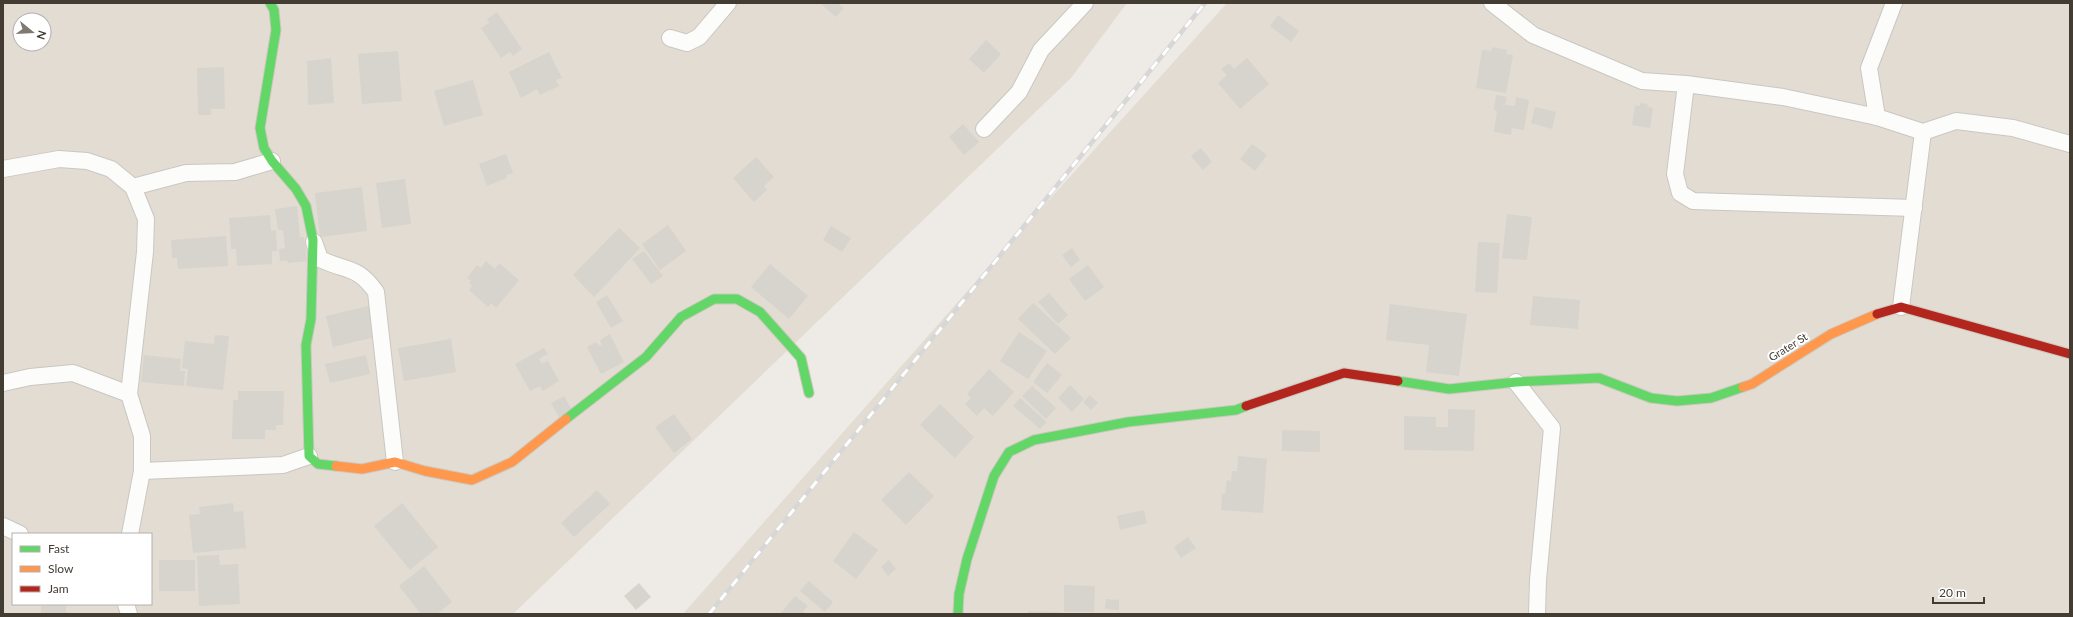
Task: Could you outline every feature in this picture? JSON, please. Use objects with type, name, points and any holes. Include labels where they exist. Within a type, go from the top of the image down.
[{"type":"street","points":[[270,3],[274,10],[276,30],[260,128],[264,148],[272,161],[296,189],[306,206],[313,240],[320,259],[336,267],[354,270],[366,279],[376,292],[395,462]]},
{"type":"street","points":[[670,38],[687,43],[699,37],[728,3]]},
{"type":"street","points":[[984,129],[1019,92],[1041,50],[1084,3]]},
{"type":"street","points":[[1492,3],[1532,35],[1642,81],[1686,84],[1783,96],[1877,117],[1923,132],[1956,121],[2013,128],[2070,144]]},
{"type":"street","points":[[1877,117],[1869,68],[1894,3]]},
{"type":"street","points":[[1686,84],[1675,174],[1680,193],[1693,201],[1914,208]]},
{"type":"street","points":[[1923,132],[1901,307],[2070,354]]},
{"type":"street","points":[[3,169],[59,158],[87,161],[111,169],[134,187],[146,219],[145,252],[129,394],[142,436],[142,471],[130,533]]},
{"type":"street","points":[[134,187],[186,173],[236,172],[272,161]]},
{"type":"street","points":[[313,240],[311,318],[306,345],[309,456],[318,464],[362,469],[395,462],[425,471],[472,480],[512,462],[646,357],[681,317],[714,299],[736,299],[760,312],[801,358],[809,393]]},
{"type":"street","name":"Grater St","points":[[958,614],[959,594],[967,559],[994,476],[1009,452],[1034,440],[1128,422],[1236,410],[1344,373],[1449,389],[1516,382],[1599,378],[1651,398],[1677,402],[1711,398],[1752,384],[1831,334],[1868,316],[1901,307]]},
{"type":"street","points":[[3,383],[30,377],[73,373],[129,394]]},
{"type":"street","points":[[1516,382],[1552,428],[1538,580],[1537,614]]},
{"type":"street","points":[[142,471],[283,465],[309,456]]},
{"type":"street","points":[[3,526],[18,533]]},
{"type":"shaded area","points":[[3,3],[1127,3],[1071,78],[513,614],[3,614]]},
{"type":"shaded area","points":[[1227,3],[2070,3],[2070,614],[683,614],[1008,245]]},
{"type":"building","points":[[820,3],[837,3],[844,8],[836,17]]},
{"type":"building","points":[[497,12],[522,49],[513,56],[510,52],[501,58],[481,28],[489,23],[487,19]]},
{"type":"building","points":[[1278,15],[1299,31],[1291,42],[1270,26]]},
{"type":"building","points":[[986,40],[1001,54],[984,73],[969,59]]},
{"type":"building","points":[[1492,47],[1507,50],[1506,54],[1513,55],[1506,93],[1476,88],[1482,50],[1491,51]]},
{"type":"building","points":[[398,51],[402,101],[362,104],[358,54]]},
{"type":"building","points":[[549,52],[562,78],[556,80],[559,86],[540,95],[537,89],[521,98],[509,72]]},
{"type":"building","points":[[331,58],[334,103],[308,105],[307,61]]},
{"type":"building","points":[[1247,58],[1269,84],[1240,109],[1218,83],[1227,75],[1221,69],[1229,63],[1234,69]]},
{"type":"building","points":[[224,67],[225,109],[211,109],[211,115],[198,115],[197,68]]},
{"type":"building","points":[[473,80],[483,115],[444,126],[434,91]]},
{"type":"building","points":[[1496,95],[1507,97],[1505,105],[1515,106],[1516,97],[1529,100],[1524,130],[1512,128],[1511,135],[1494,132],[1497,111],[1494,110]]},
{"type":"building","points":[[1640,103],[1648,104],[1647,107],[1653,108],[1650,128],[1632,125],[1635,105],[1640,106]]},
{"type":"building","points":[[1535,107],[1556,112],[1552,129],[1531,123]]},
{"type":"building","points":[[963,124],[979,142],[964,155],[949,137]]},
{"type":"building","points":[[1252,144],[1267,155],[1255,171],[1240,159]]},
{"type":"building","points":[[1201,148],[1212,162],[1203,170],[1191,156]]},
{"type":"building","points":[[506,154],[513,173],[506,175],[507,178],[487,186],[479,164]]},
{"type":"building","points":[[756,157],[774,177],[764,186],[767,190],[754,202],[733,178]]},
{"type":"building","points":[[405,179],[411,224],[382,228],[376,183]]},
{"type":"building","points":[[362,187],[367,231],[320,237],[315,193]]},
{"type":"building","points":[[297,206],[300,237],[304,237],[307,261],[288,263],[287,261],[280,261],[279,249],[285,248],[283,230],[278,230],[275,209]]},
{"type":"building","points":[[1507,214],[1532,217],[1527,260],[1502,258]]},
{"type":"building","points":[[270,215],[271,231],[276,230],[277,251],[272,251],[272,264],[237,266],[236,249],[231,249],[229,218]]},
{"type":"building","points":[[668,225],[686,251],[660,270],[642,244]]},
{"type":"building","points":[[831,226],[851,238],[842,252],[823,240]]},
{"type":"building","points":[[619,228],[640,248],[594,297],[573,275]]},
{"type":"building","points":[[226,236],[228,266],[178,269],[177,258],[172,258],[171,240]]},
{"type":"building","points":[[1478,242],[1500,243],[1497,293],[1475,292]]},
{"type":"building","points":[[1072,248],[1080,260],[1071,267],[1062,255]]},
{"type":"building","points":[[644,251],[663,276],[651,284],[632,259]]},
{"type":"building","points":[[486,261],[495,269],[499,263],[519,280],[496,308],[491,303],[488,307],[469,290],[472,286],[469,283],[471,281],[467,278],[477,265],[481,268]]},
{"type":"building","points":[[770,264],[808,296],[789,319],[751,287]]},
{"type":"building","points":[[1088,265],[1104,287],[1085,301],[1069,279]]},
{"type":"building","points":[[1049,293],[1068,315],[1058,324],[1038,302]]},
{"type":"building","points":[[607,295],[623,321],[611,328],[596,302]]},
{"type":"building","points":[[1533,296],[1580,300],[1578,329],[1530,325]]},
{"type":"building","points":[[1033,303],[1071,338],[1055,354],[1018,319]]},
{"type":"building","points":[[1390,304],[1467,314],[1459,376],[1426,372],[1429,345],[1386,340]]},
{"type":"building","points":[[372,305],[379,336],[333,347],[326,316]]},
{"type":"building","points":[[1019,332],[1047,351],[1028,379],[1000,361]]},
{"type":"building","points":[[610,334],[624,362],[601,374],[587,347],[596,342],[599,346],[602,345],[600,340]]},
{"type":"building","points":[[215,335],[229,336],[223,390],[186,386],[188,369],[182,368],[185,341],[214,344]]},
{"type":"building","points":[[451,339],[456,372],[404,381],[398,348]]},
{"type":"building","points":[[544,348],[548,354],[539,359],[542,364],[548,361],[559,381],[543,391],[540,386],[530,391],[515,364]]},
{"type":"building","points":[[144,355],[181,359],[180,371],[185,371],[184,386],[141,382]]},
{"type":"building","points":[[366,355],[370,374],[330,383],[325,364]]},
{"type":"building","points":[[1047,363],[1062,375],[1047,393],[1033,382]]},
{"type":"building","points":[[989,369],[1014,392],[993,416],[984,408],[977,416],[965,404],[971,398],[967,394]]},
{"type":"building","points":[[1070,385],[1084,399],[1072,412],[1058,398]]},
{"type":"building","points":[[1032,386],[1056,408],[1046,419],[1022,396]]},
{"type":"building","points":[[238,391],[284,391],[283,425],[276,425],[276,430],[265,430],[265,439],[232,439],[233,400],[238,400]]},
{"type":"building","points":[[1090,395],[1098,403],[1091,410],[1083,402]]},
{"type":"building","points":[[564,396],[573,412],[560,419],[551,403]]},
{"type":"building","points":[[1020,398],[1047,422],[1040,429],[1013,406]]},
{"type":"building","points":[[940,404],[974,437],[955,458],[920,425]]},
{"type":"building","points":[[1448,409],[1475,410],[1474,451],[1404,450],[1404,416],[1436,417],[1436,427],[1448,427]]},
{"type":"building","points":[[674,414],[692,439],[674,453],[655,427]]},
{"type":"building","points":[[1282,430],[1320,431],[1320,452],[1282,451]]},
{"type":"building","points":[[1238,456],[1267,459],[1263,513],[1221,510],[1222,494],[1225,494],[1227,480],[1231,481],[1232,471],[1237,471]]},
{"type":"building","points":[[909,472],[934,496],[906,525],[881,500]]},
{"type":"building","points":[[597,490],[610,504],[574,537],[561,523]]},
{"type":"building","points":[[233,503],[234,512],[243,511],[246,548],[193,553],[189,515],[200,514],[199,507]]},
{"type":"building","points":[[402,503],[438,547],[410,570],[374,526]]},
{"type":"building","points":[[1144,510],[1147,523],[1120,530],[1117,516]]},
{"type":"building","points":[[854,532],[878,550],[856,579],[833,561]]},
{"type":"building","points":[[1188,537],[1196,548],[1181,558],[1174,547]]},
{"type":"building","points":[[219,555],[220,565],[238,564],[240,604],[199,606],[197,556]]},
{"type":"building","points":[[159,560],[195,560],[195,591],[159,591]]},
{"type":"building","points":[[889,560],[896,569],[888,576],[881,567]]},
{"type":"building","points":[[424,566],[452,602],[437,614],[421,614],[399,586]]},
{"type":"building","points":[[809,581],[833,602],[825,612],[800,591]]},
{"type":"building","points":[[639,583],[651,597],[636,610],[624,596]]},
{"type":"building","points":[[1064,585],[1095,586],[1094,612],[1064,612]]},
{"type":"building","points":[[795,596],[808,606],[803,611],[806,614],[780,614]]},
{"type":"building","points":[[1106,599],[1119,600],[1119,610],[1105,609]]},
{"type":"building","points":[[66,605],[66,612],[78,614],[41,614],[41,606]]},
{"type":"building","points":[[1028,611],[1061,612],[1061,614],[1028,614]]},
{"type":"railway","points":[[709,614],[1205,3]]},
{"type":"traffic: fast","points":[[270,3],[274,10],[276,30],[260,128],[264,148],[272,161],[296,189],[306,206],[313,240],[311,319],[306,345],[309,456],[318,464],[336,466]]},
{"type":"traffic: fast","points":[[566,419],[646,357],[681,317],[714,299],[737,299],[760,312],[801,358],[809,393]]},
{"type":"traffic: fast","points":[[1398,381],[1449,389],[1516,382],[1599,378],[1651,398],[1677,401],[1711,398],[1743,387]]},
{"type":"traffic: fast","points":[[958,614],[959,594],[967,559],[994,476],[1009,452],[1034,440],[1128,422],[1236,410],[1246,406]]},
{"type":"traffic: slow","points":[[1743,387],[1752,384],[1831,334],[1877,314]]},
{"type":"traffic: slow","points":[[336,466],[362,469],[395,462],[425,471],[472,480],[512,462],[566,419]]},
{"type":"traffic: jam","points":[[1877,314],[1901,307],[2070,354]]},
{"type":"traffic: jam","points":[[1246,406],[1344,373],[1398,381]]}]
